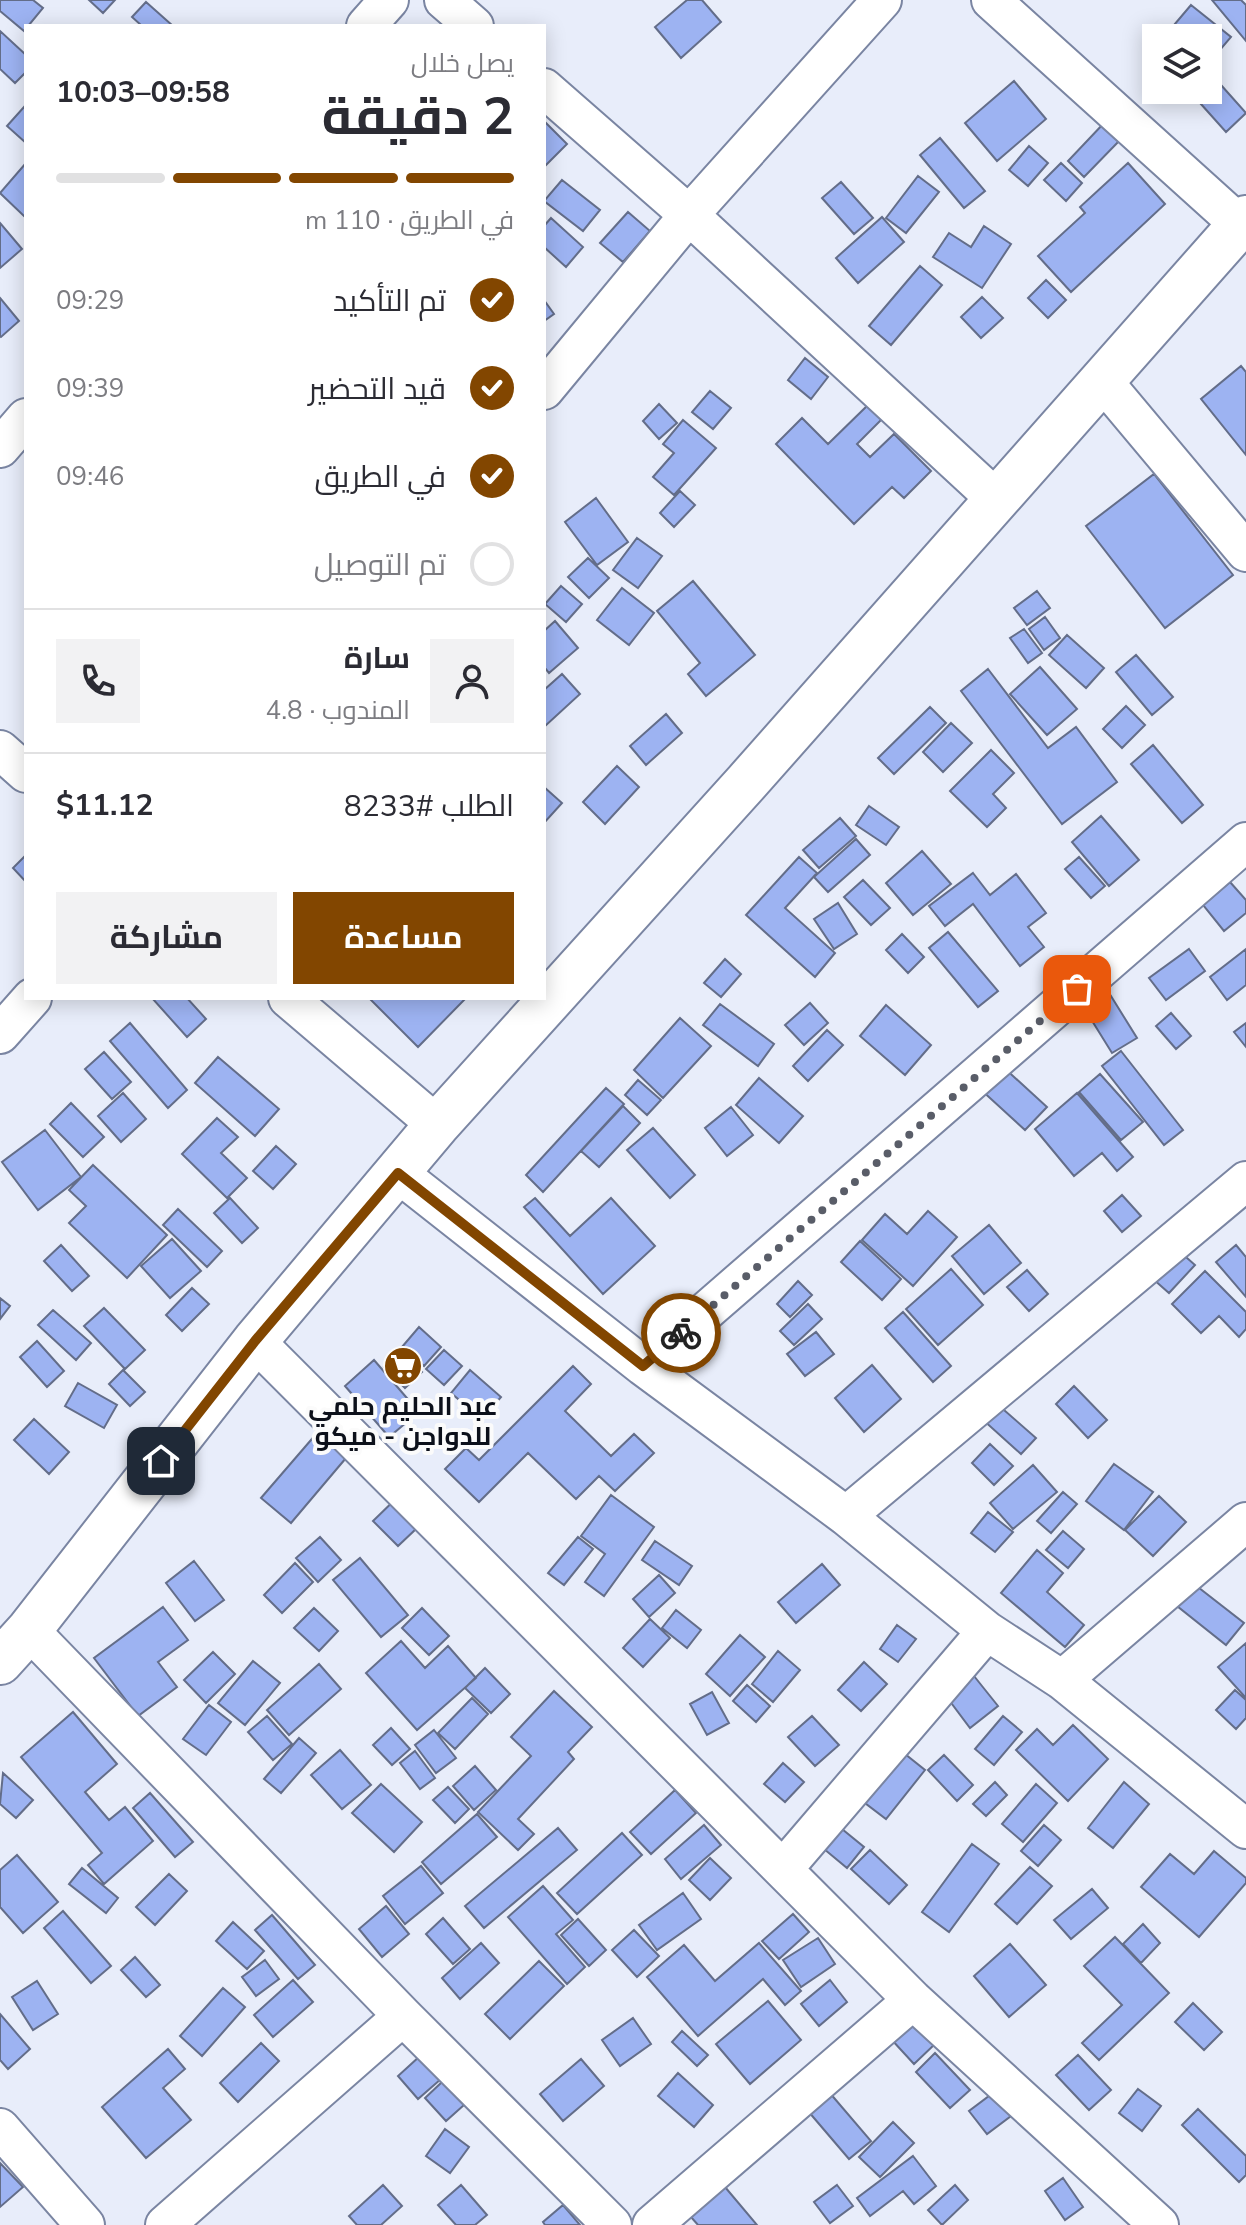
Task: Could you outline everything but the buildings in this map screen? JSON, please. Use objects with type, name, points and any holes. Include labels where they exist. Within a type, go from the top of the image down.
[{"type":"street","points":[[368,24],[389,0]]},
{"type":"street","points":[[444,0],[472,24]]},
{"type":"street","points":[[546,388],[689,215],[882,0]]},
{"type":"street","points":[[0,1662],[29,1630],[255,1341],[437,1125],[1243,222],[991,0]]},
{"type":"street","points":[[546,90],[689,215],[997,500]]},
{"type":"street","points":[[1101,379],[1246,552]]},
{"type":"street","points":[[0,448],[24,420]]},
{"type":"street","points":[[0,750],[24,771]]},
{"type":"street","points":[[643,1366],[1246,842]]},
{"type":"street","points":[[0,1034],[30,1000]]},
{"type":"street","points":[[290,1000],[437,1125]]},
{"type":"street","points":[[398,1173],[643,1366],[846,1516],[987,1631],[1062,1680],[1246,1829]]},
{"type":"street","points":[[846,1516],[1246,1181]]},
{"type":"street","points":[[255,1341],[913,2000],[1159,2225]]},
{"type":"street","points":[[1062,1680],[1246,1522]]},
{"type":"street","points":[[29,1630],[403,2016],[612,2225]]},
{"type":"street","points":[[784,1868],[987,1631]]},
{"type":"street","points":[[652,2225],[913,2000]]},
{"type":"street","points":[[165,2225],[403,2016]]},
{"type":"street","points":[[0,2128],[85,2225]]},
{"type":"way so far","points":[[681,1333],[1077,989]]},
{"type":"place","name":"عبد الحليم حلمي للدواجن - ميكو","points":[[403,1366]]},
{"type":"route","points":[[161,1461],[255,1341],[398,1173],[643,1366],[681,1333]]}]
